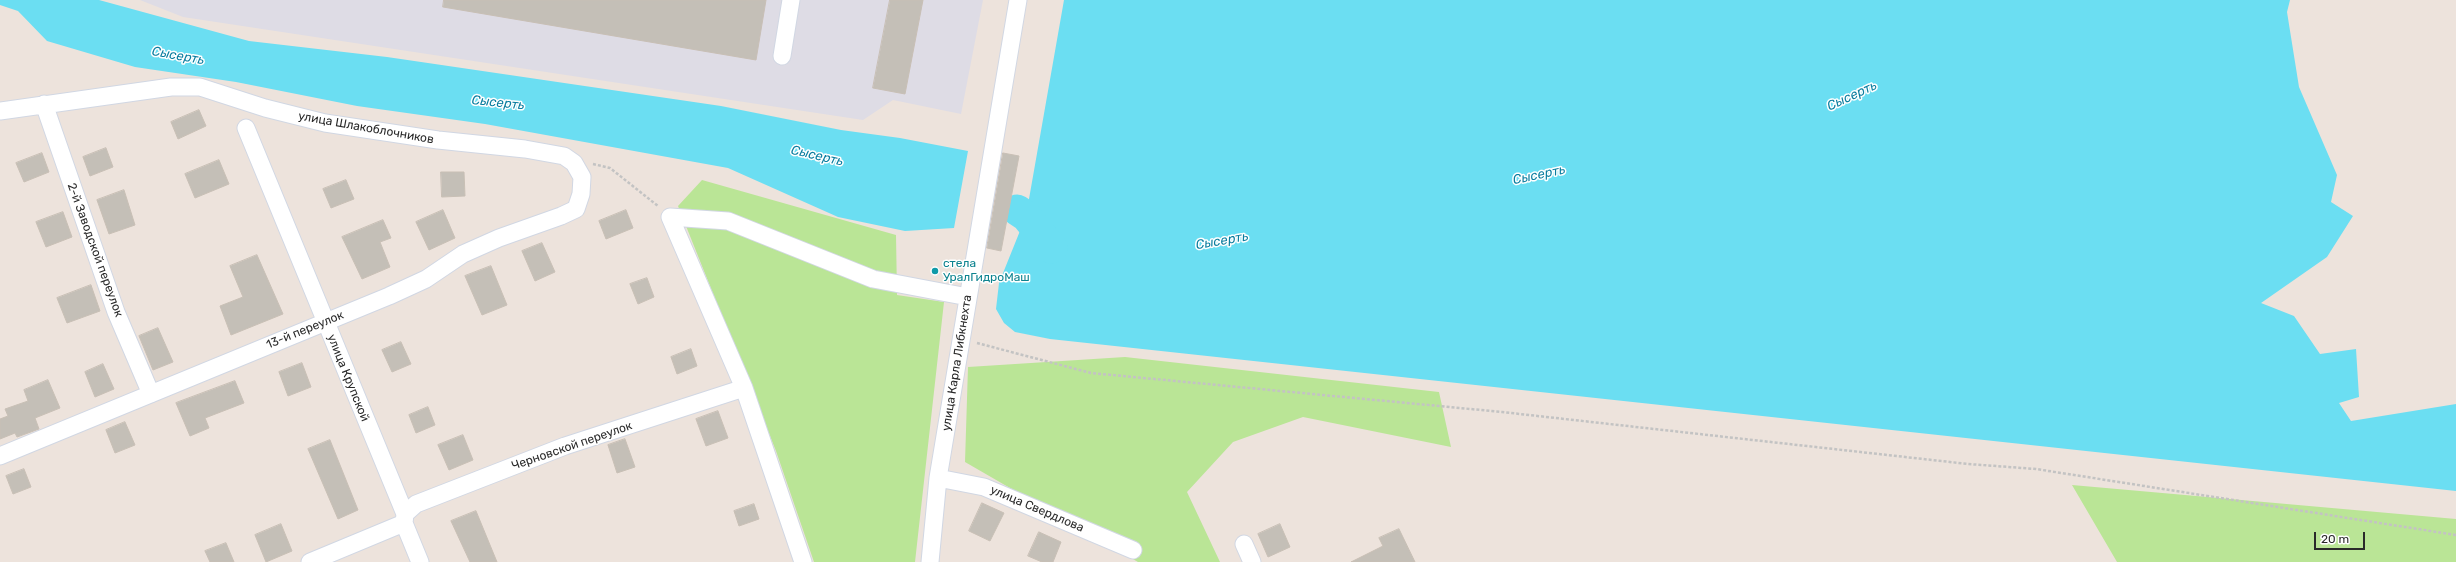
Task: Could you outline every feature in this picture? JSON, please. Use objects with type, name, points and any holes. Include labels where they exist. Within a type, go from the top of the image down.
[{"type":"street","points":[[782,56],[791,0]]},
{"type":"street","name":"улица Карла Либкнехта","points":[[930,562],[938,478],[1018,0]]},
{"type":"street","name":"улица Шлакоблочников","points":[[0,111],[171,87],[200,87],[265,108],[325,123],[438,140],[525,149],[564,156],[574,163],[579,172]]},
{"type":"street","name":"2-й Заводской переулок","points":[[44,104],[116,312],[151,394]]},
{"type":"street","name":"улица Крупской","points":[[246,128],[420,562]]},
{"type":"street","name":"13-й переулок","points":[[0,456],[426,279],[463,254],[499,238],[562,216],[576,209],[581,194],[579,172]]},
{"type":"street","points":[[803,562],[744,388],[670,217],[728,221],[873,279],[968,297]]},
{"type":"street","name":"Черновской переулок","points":[[310,562],[404,519],[416,504],[565,446],[744,388]]},
{"type":"street","name":"улица Свердлова","points":[[938,478],[984,487],[1133,550]]},
{"type":"street","points":[[1244,544],[1252,562]]},
{"type":"path","points":[[579,172],[598,164],[610,168],[653,201],[670,217]]},
{"type":"path","points":[[961,339],[1091,374],[1502,412],[1968,464],[2036,469],[2456,535]]},
{"type":"shaded area","points":[[140,0],[983,0],[961,114],[893,100],[863,120],[183,17]]},
{"type":"green space","points":[[702,180],[896,235],[897,295],[944,302],[915,562],[814,562],[776,451],[678,206]]},
{"type":"green space","points":[[1125,357],[1439,392],[1451,447],[1303,417],[1233,442],[1187,492],[1220,562],[1138,562],[965,462],[968,367]]},
{"type":"green space","points":[[2072,485],[2456,519],[2456,562],[2117,562]]},
{"type":"water","points":[[0,0],[99,0],[249,41],[387,57],[721,106],[841,130],[900,138],[968,151],[954,228],[905,231],[838,217],[728,168],[485,124],[357,106],[236,82],[135,67],[47,41],[18,11],[0,5]]},
{"type":"water","points":[[1064,0],[2290,0],[2287,12],[2299,87],[2337,175],[2331,202],[2353,216],[2327,257],[2261,303],[2294,316],[2320,354],[2356,349],[2359,397],[2339,403],[2351,421],[2456,404],[2456,491],[1050,339],[1015,332],[1004,323],[996,309],[999,283],[1026,216]]},
{"type":"building","points":[[444,0],[766,0],[756,60],[443,7]]},
{"type":"building","points":[[890,0],[923,0],[905,94],[873,88]]},
{"type":"building","points":[[199,110],[206,126],[178,139],[171,122]]},
{"type":"building","points":[[106,148],[113,167],[90,176],[83,157]]},
{"type":"building","points":[[42,153],[49,172],[24,182],[16,163]]},
{"type":"building","points":[[1003,153],[1019,156],[1001,251],[987,248]]},
{"type":"building","points":[[219,160],[229,184],[195,198],[185,174]]},
{"type":"building","points":[[441,172],[464,172],[465,196],[442,197]]},
{"type":"building","points":[[346,180],[354,199],[331,208],[323,189]]},
{"type":"building","points":[[124,190],[135,225],[109,234],[97,200]]},
{"type":"building","points":[[443,210],[455,238],[429,250],[416,222]]},
{"type":"building","points":[[626,210],[633,228],[606,239],[599,221]]},
{"type":"building","points":[[63,212],[72,237],[46,247],[36,222]]},
{"type":"building","points":[[383,220],[391,238],[380,242],[390,267],[362,279],[342,237]]},
{"type":"building","points":[[542,243],[555,272],[535,281],[522,251]]},
{"type":"building","points":[[257,255],[283,314],[231,335],[220,306],[243,297],[230,266]]},
{"type":"building","points":[[491,266],[507,305],[482,315],[465,276]]},
{"type":"building","points":[[647,278],[654,297],[638,304],[630,284]]},
{"type":"building","points":[[91,285],[100,311],[67,323],[57,298]]},
{"type":"building","points":[[158,328],[173,362],[153,370],[139,336]]},
{"type":"building","points":[[401,342],[411,364],[392,372],[382,350]]},
{"type":"building","points":[[691,349],[697,366],[677,374],[671,357]]},
{"type":"building","points":[[302,363],[311,387],[288,396],[279,372]]},
{"type":"building","points":[[103,364],[114,389],[95,397],[85,372]]},
{"type":"building","points":[[48,380],[60,408],[35,418],[39,429],[17,437],[15,433],[0,439],[0,419],[8,416],[5,409],[28,401],[24,390]]},
{"type":"building","points":[[235,381],[244,403],[205,418],[209,428],[190,436],[176,403]]},
{"type":"building","points":[[428,407],[435,425],[416,433],[409,415]]},
{"type":"building","points":[[718,411],[728,438],[706,446],[696,419]]},
{"type":"building","points":[[125,422],[135,445],[115,453],[106,430]]},
{"type":"building","points":[[463,435],[473,460],[449,470],[438,445]]},
{"type":"building","points":[[625,439],[635,467],[617,473],[608,445]]},
{"type":"building","points":[[330,440],[358,510],[338,519],[308,449]]},
{"type":"building","points":[[24,469],[31,487],[13,494],[6,476]]},
{"type":"building","points":[[982,503],[1004,513],[990,541],[969,531]]},
{"type":"building","points":[[754,504],[759,519],[739,526],[734,511]]},
{"type":"building","points":[[476,511],[497,562],[470,562],[451,521]]},
{"type":"building","points":[[281,524],[292,551],[266,562],[255,535]]},
{"type":"building","points":[[1280,524],[1290,547],[1268,557],[1258,534]]},
{"type":"building","points":[[1399,529],[1415,562],[1351,562],[1383,546],[1379,538]]},
{"type":"building","points":[[1039,532],[1061,542],[1053,562],[1042,562],[1028,556]]},
{"type":"building","points":[[226,543],[234,562],[210,562],[205,551]]},
{"type":"waterway","name":"Сысерть","points":[[1017,210],[1026,216],[1052,248]]},
{"type":"place","name":"стела УралГидроМаш","points":[[935,271]]}]
